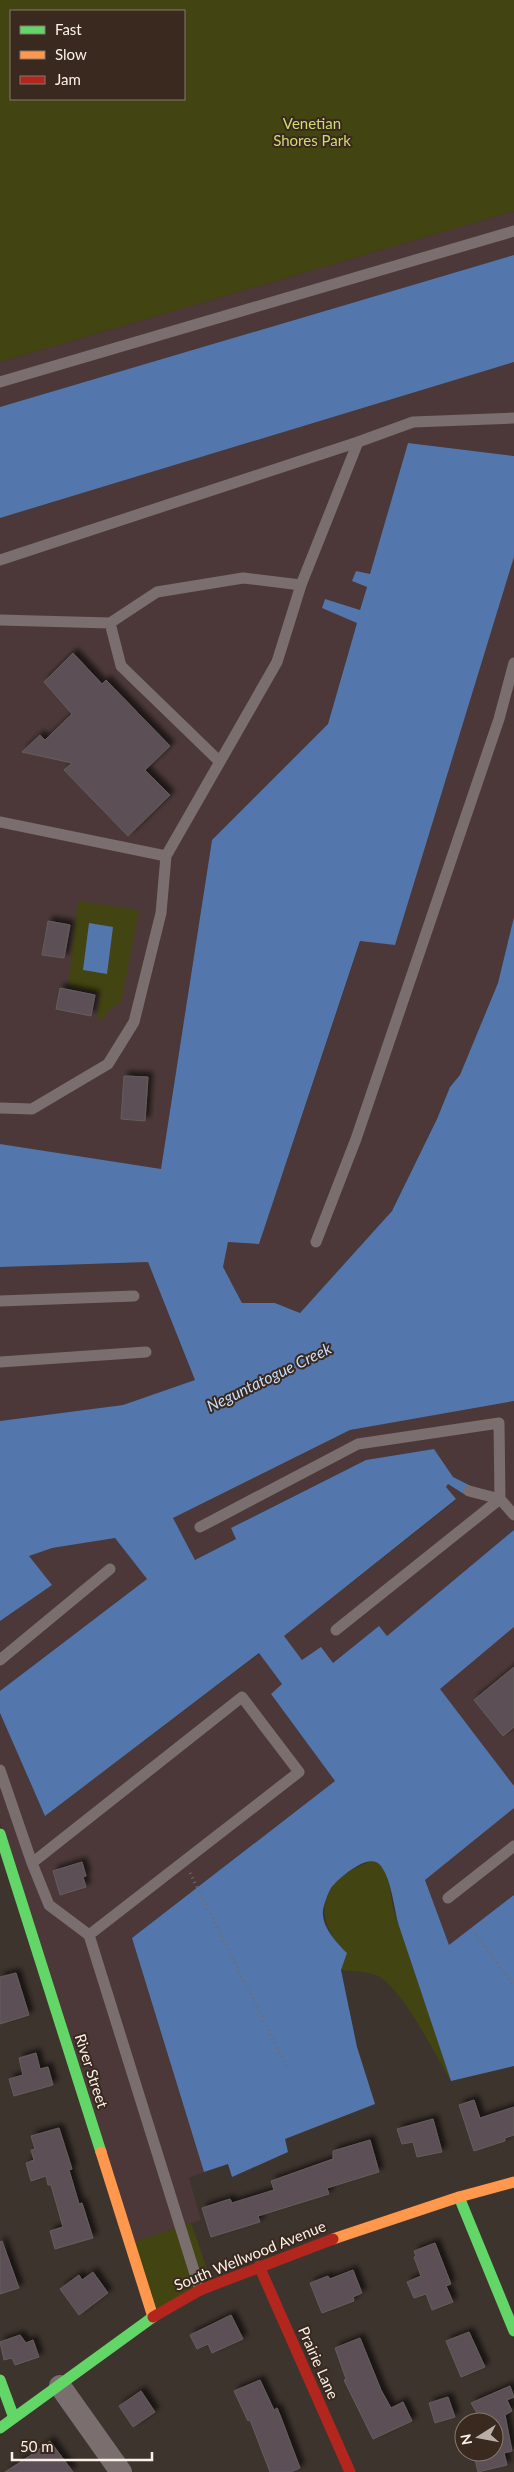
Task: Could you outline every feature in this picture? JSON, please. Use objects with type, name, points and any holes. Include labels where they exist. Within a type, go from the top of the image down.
[{"type":"street","name":"River Street","points":[[0,1834],[153,2317]]},
{"type":"street","name":"South Wellwood Avenue","points":[[0,2428],[153,2317],[200,2290],[339,2237],[514,2182]]},
{"type":"street","points":[[459,2198],[514,2331]]},
{"type":"street","name":"Prairie Lane","points":[[259,2266],[350,2472]]},
{"type":"street","points":[[0,2380],[14,2418]]},
{"type":"street","points":[[60,2386],[121,2472]]},
{"type":"lane","points":[[0,382],[514,231]]},
{"type":"lane","points":[[0,560],[358,442],[413,422],[514,418]]},
{"type":"lane","points":[[0,1108],[32,1109],[108,1064],[134,1022],[161,913],[166,856],[277,662],[301,585],[358,442]]},
{"type":"lane","points":[[0,620],[110,623],[157,592],[243,578],[301,585]]},
{"type":"lane","points":[[110,623],[121,666],[219,761]]},
{"type":"lane","points":[[316,1242],[362,1120],[499,719],[514,664]]},
{"type":"lane","points":[[0,822],[166,856]]},
{"type":"lane","points":[[0,1301],[134,1296]]},
{"type":"lane","points":[[0,1362],[146,1352]]},
{"type":"lane","points":[[200,1527],[358,1444],[499,1424],[500,1499]]},
{"type":"lane","points":[[469,1491],[500,1499],[514,1515]]},
{"type":"lane","points":[[336,1630],[500,1499]]},
{"type":"lane","points":[[0,1660],[110,1569]]},
{"type":"lane","points":[[32,1863],[242,1697],[299,1772],[89,1935]]},
{"type":"lane","points":[[0,1770],[32,1863],[49,1905],[89,1935],[200,2290]]},
{"type":"lane","points":[[448,1898],[514,1846]]},
{"type":"path","points":[[195,1883],[287,2067]]},
{"type":"path","points":[[476,1934],[514,1986]]},
{"type":"shaded area","points":[[514,211],[514,255],[0,407],[0,362]]},
{"type":"shaded area","points":[[514,362],[514,456],[408,443],[370,575],[352,581],[367,587],[360,610],[325,599],[322,607],[357,622],[328,724],[212,840],[161,1170],[0,1144],[0,518]]},
{"type":"shaded area","points":[[514,557],[514,917],[498,983],[460,1076],[450,1087],[437,1119],[392,1211],[300,1313],[275,1303],[242,1303],[223,1267],[228,1242],[259,1244],[361,940],[395,945]]},
{"type":"shaded area","points":[[148,1262],[195,1380],[123,1405],[0,1421],[0,1267]]},
{"type":"shaded area","points":[[514,1401],[514,1530],[387,1636],[379,1627],[333,1663],[303,1660],[283,1637],[456,1500],[446,1487],[448,1484],[467,1496],[473,1487],[453,1477],[434,1449],[366,1460],[231,1528],[236,1539],[195,1560],[173,1518],[350,1430]]},
{"type":"shaded area","points":[[115,1538],[147,1579],[0,1691],[0,1621],[51,1585],[29,1556],[52,1548]]},
{"type":"shaded area","points":[[514,1627],[514,1786],[439,1689]]},
{"type":"shaded area","points":[[260,1653],[282,1684],[271,1694],[335,1781],[132,1938],[204,2172],[189,2178],[201,2220],[134,2242],[0,1822],[0,1713],[45,1816]]},
{"type":"shaded area","points":[[514,1808],[514,1895],[449,1945],[425,1880]]},
{"type":"green space","name":"Venetian Shores Park","points":[[0,0],[514,0],[514,211],[0,362]]},
{"type":"green space","points":[[78,901],[139,910],[121,1002],[109,1010],[103,1020],[96,1017],[101,994],[68,985]]},
{"type":"green space","points":[[372,1861],[382,1868],[388,1878],[392,1905],[451,2081],[407,2006],[386,1981],[372,1974],[341,1970],[347,1953],[335,1939],[327,1925],[326,1899],[332,1887],[342,1877]]},
{"type":"green space","points":[[191,2223],[211,2281],[154,2310],[134,2242]]},
{"type":"water","points":[[514,255],[514,362],[0,518],[0,407]]},
{"type":"water","name":"Neguntatogue Creek","points":[[408,443],[514,456],[514,557],[395,945],[360,941],[259,1244],[228,1242],[223,1267],[242,1303],[275,1303],[300,1313],[392,1211],[437,1119],[450,1087],[460,1075],[498,983],[514,917],[514,1401],[350,1430],[173,1518],[195,1560],[236,1539],[231,1528],[366,1460],[434,1449],[453,1477],[473,1487],[467,1496],[448,1484],[446,1487],[456,1499],[284,1636],[302,1660],[321,1647],[333,1663],[379,1626],[387,1636],[514,1530],[514,1627],[440,1689],[514,1786],[514,1808],[425,1880],[449,1945],[514,1895],[514,2066],[451,2081],[399,1926],[392,1893],[386,1876],[379,1864],[367,1862],[360,1864],[331,1888],[324,1905],[323,1916],[330,1933],[347,1953],[341,1970],[357,2047],[375,2104],[285,2139],[288,2152],[232,2177],[228,2164],[204,2172],[132,1938],[335,1781],[271,1694],[282,1684],[259,1653],[45,1816],[0,1713],[0,1691],[147,1579],[115,1538],[52,1548],[29,1556],[52,1585],[0,1621],[0,1421],[123,1405],[195,1380],[148,1262],[0,1267],[0,1144],[161,1169],[212,840],[328,724],[357,623],[322,608],[325,599],[360,610],[367,587],[352,581],[356,571],[370,574]]},
{"type":"water","points":[[89,923],[113,927],[107,974],[83,970]]},
{"type":"building","points":[[73,653],[102,684],[106,680],[170,746],[145,770],[170,795],[128,836],[64,770],[72,763],[22,752],[40,735],[45,740],[72,714],[44,682]]},
{"type":"building","points":[[48,921],[70,925],[64,958],[42,955]]},
{"type":"building","points":[[60,988],[95,995],[91,1016],[56,1009]]},
{"type":"building","points":[[124,1076],[148,1077],[145,1121],[121,1119]]},
{"type":"building","points":[[514,1667],[514,1727],[503,1736],[474,1700]]},
{"type":"building","points":[[82,1862],[86,1876],[83,1877],[86,1887],[60,1895],[53,1871]]},
{"type":"building","points":[[16,1973],[29,2015],[0,2024],[0,1977]]},
{"type":"building","points":[[36,2053],[40,2069],[48,2067],[53,2085],[14,2096],[9,2079],[23,2075],[19,2058]]},
{"type":"building","points":[[474,2100],[480,2118],[514,2107],[514,2135],[505,2138],[505,2141],[474,2151],[459,2105]]},
{"type":"building","points":[[433,2119],[442,2152],[417,2157],[413,2142],[402,2144],[397,2129]]},
{"type":"building","points":[[59,2128],[72,2169],[69,2170],[79,2204],[82,2203],[93,2238],[55,2249],[50,2231],[63,2227],[51,2185],[48,2185],[46,2176],[31,2181],[26,2163],[34,2160],[31,2150],[35,2149],[31,2136]]},
{"type":"building","points":[[370,2140],[379,2172],[327,2188],[329,2194],[258,2216],[260,2222],[211,2237],[202,2208],[230,2199],[232,2203],[274,2190],[271,2181],[333,2159],[333,2151]]},
{"type":"building","points":[[2,2241],[19,2288],[0,2294],[0,2242]]},
{"type":"building","points":[[435,2243],[451,2284],[446,2286],[453,2302],[432,2310],[426,2294],[414,2298],[407,2282],[421,2276],[414,2257],[416,2256],[414,2251]]},
{"type":"building","points":[[353,2270],[362,2293],[353,2297],[354,2301],[322,2313],[310,2283],[328,2276],[330,2279]]},
{"type":"building","points":[[93,2272],[108,2293],[79,2315],[60,2289],[79,2275],[82,2280]]},
{"type":"building","points":[[231,2315],[243,2339],[212,2353],[208,2344],[197,2349],[190,2335]]},
{"type":"building","points":[[469,2332],[485,2367],[461,2377],[446,2341]]},
{"type":"building","points":[[20,2335],[26,2343],[33,2340],[39,2357],[15,2365],[12,2358],[4,2360],[0,2342]]},
{"type":"building","points":[[360,2338],[381,2390],[391,2408],[403,2402],[412,2421],[373,2439],[344,2380],[346,2379],[335,2348]]},
{"type":"building","points":[[260,2380],[274,2410],[277,2408],[300,2468],[291,2472],[270,2472],[250,2420],[248,2421],[234,2391]]},
{"type":"building","points":[[510,2386],[514,2397],[507,2400],[512,2411],[505,2415],[512,2451],[504,2453],[504,2412],[476,2412],[471,2403]]},
{"type":"building","points":[[141,2391],[155,2412],[133,2427],[119,2406]]},
{"type":"building","points":[[448,2397],[454,2417],[435,2423],[429,2403]]},
{"type":"building","points":[[50,2441],[73,2472],[5,2472],[34,2453]]},
{"type":"building","points":[[504,2453],[507,2465],[478,2472],[476,2462],[504,2462]]},
{"type":"traffic: fast","points":[[0,1834],[101,2152]]},
{"type":"traffic: fast","points":[[459,2197],[514,2331]]},
{"type":"traffic: fast","points":[[0,2428],[153,2317]]},
{"type":"traffic: fast","points":[[0,2380],[14,2418]]},
{"type":"traffic: slow","points":[[101,2152],[153,2317]]},
{"type":"traffic: slow","points":[[333,2239],[459,2197],[514,2182]]},
{"type":"traffic: jam","points":[[153,2317],[200,2290],[333,2239]]},
{"type":"traffic: jam","points":[[259,2266],[350,2472]]}]
